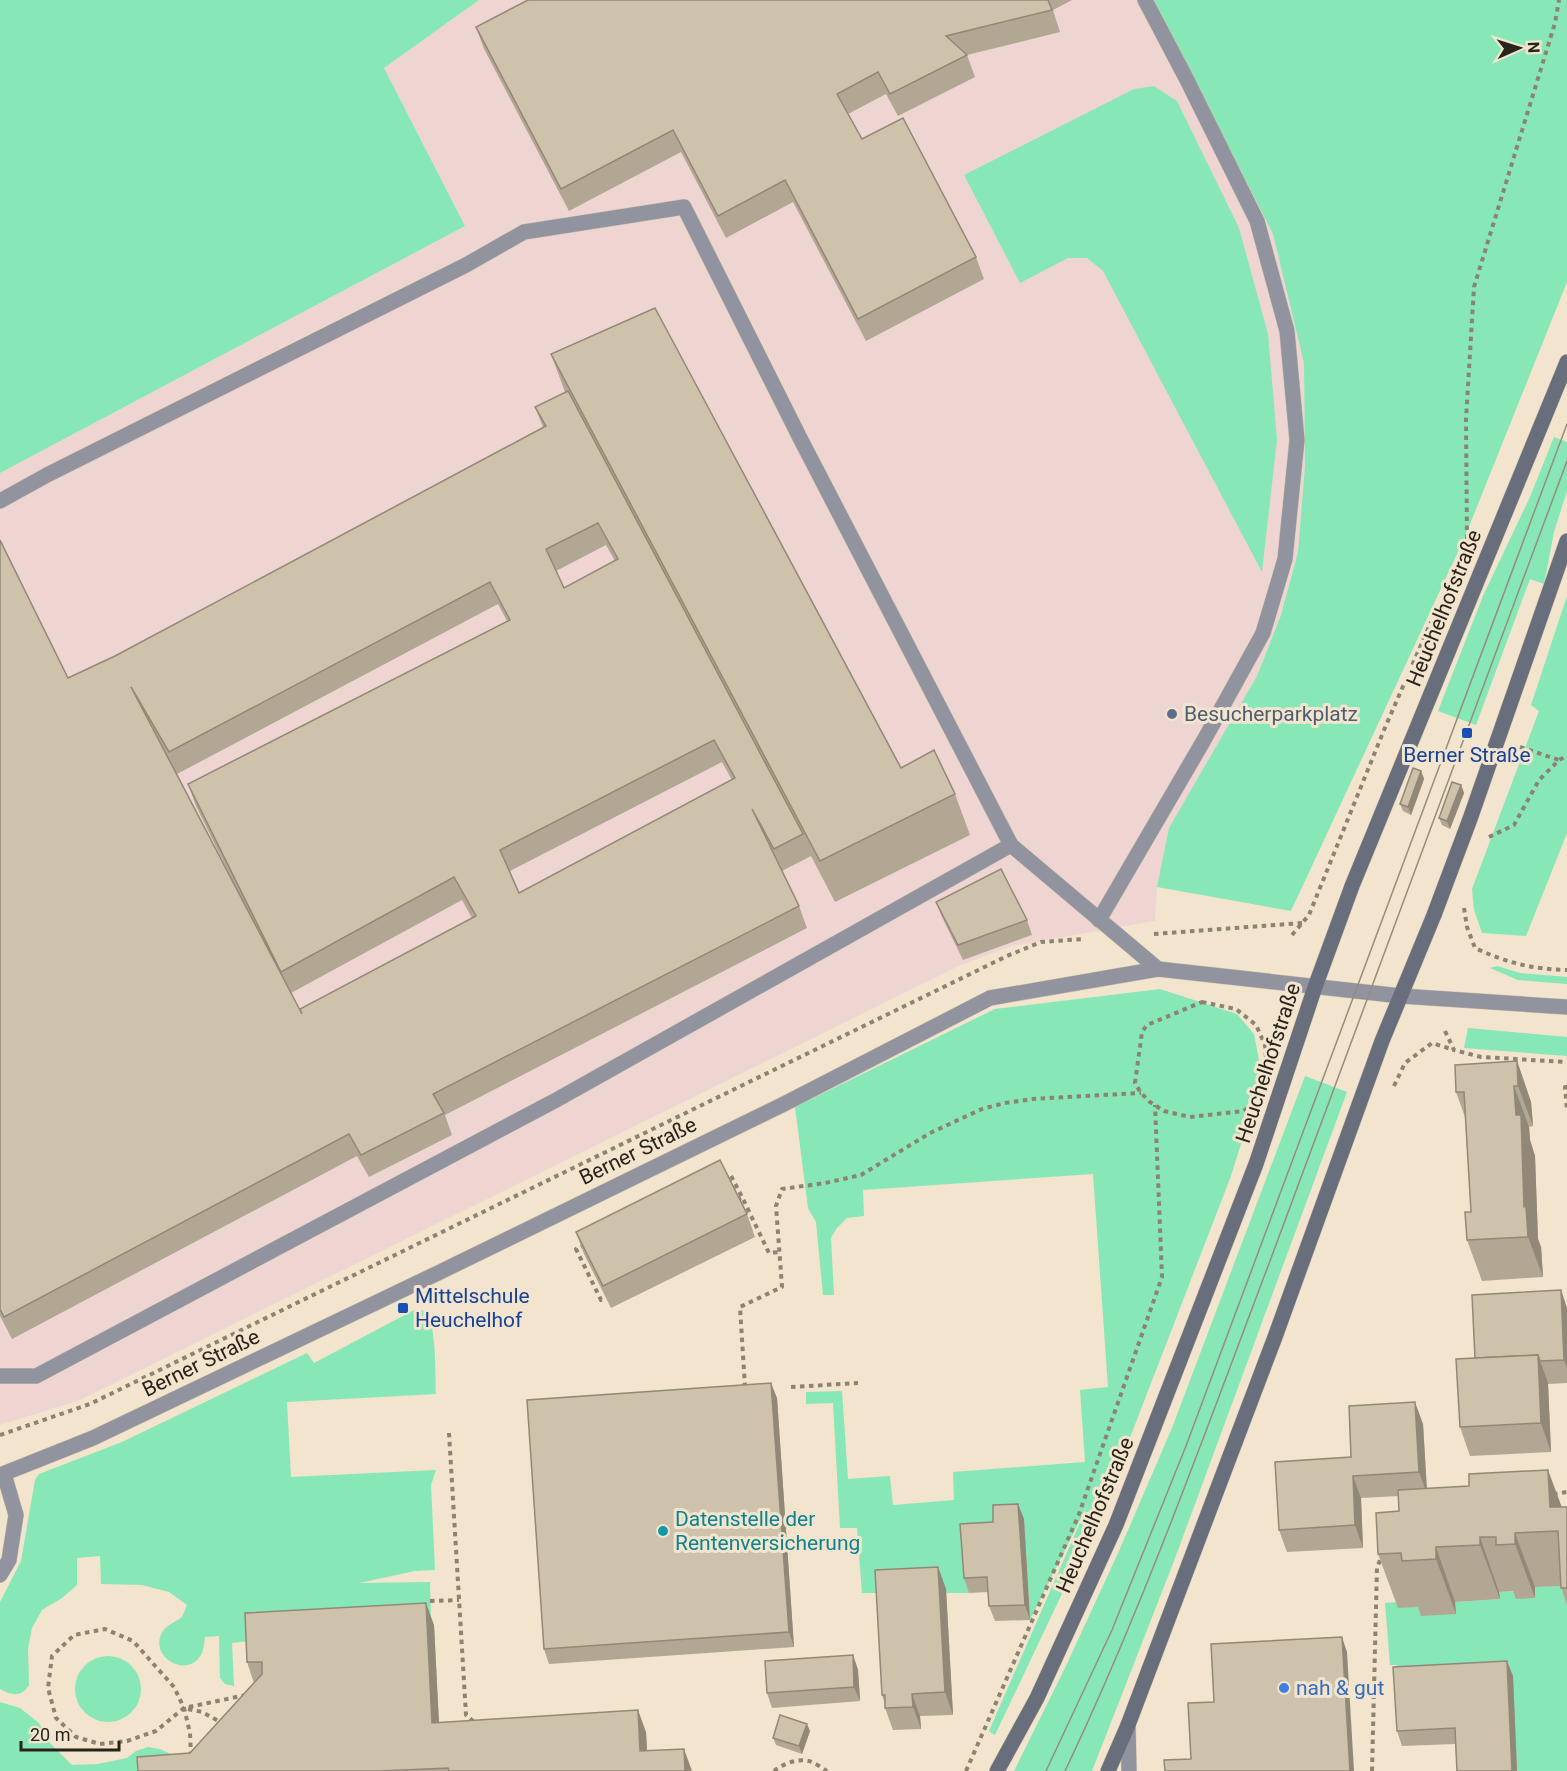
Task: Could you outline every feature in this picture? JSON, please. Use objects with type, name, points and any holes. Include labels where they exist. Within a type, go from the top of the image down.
[{"type":"main road","name":"Heuchelhofstraße","points":[[998,1771],[1037,1698],[1116,1525],[1256,1164],[1355,878],[1567,362]]},
{"type":"main road","points":[[1108,1771],[1128,1725],[1275,1337],[1382,1041],[1434,915],[1499,741],[1567,541]]},
{"type":"street","points":[[1099,920],[1204,741],[1263,633],[1286,559],[1297,440],[1287,331],[1257,222],[1145,0]]},
{"type":"street","points":[[0,501],[47,475],[466,265],[524,232],[684,207],[800,438],[1011,845],[1158,969]]},
{"type":"street","points":[[0,1376],[36,1376],[558,1099],[1011,845]]},
{"type":"street","name":"Berner Straße","points":[[0,1575],[9,1560],[16,1515],[2,1475],[93,1438],[438,1273],[784,1104],[990,998],[1158,969],[1401,996],[1567,1007]]},
{"type":"street","points":[[1128,1725],[1130,1771]]},
{"type":"path","points":[[1467,542],[1466,419],[1474,286],[1555,23],[1559,0]]},
{"type":"path","points":[[1292,935],[1309,915],[1384,730],[1434,615]]},
{"type":"path","points":[[1499,741],[1559,760]]},
{"type":"path","points":[[1489,838],[1514,825],[1539,780],[1559,760],[1567,756]]},
{"type":"path","points":[[1463,900],[1467,927],[1475,948],[1498,959],[1535,969],[1567,970]]},
{"type":"path","points":[[1202,1002],[1236,1009],[1256,1025],[1265,1045],[1267,1071],[1260,1101],[1243,1111],[1190,1117],[1164,1111],[1155,1105],[1141,1093],[1135,1083],[1142,1032],[1147,1025],[1202,1002]]},
{"type":"path","points":[[1445,1031],[1454,1050]]},
{"type":"path","points":[[1391,1092],[1405,1063],[1432,1043],[1481,1057],[1567,1062]]},
{"type":"path","points":[[1567,1087],[1565,1087],[1567,1110]]},
{"type":"path","points":[[745,1388],[740,1307],[782,1287],[776,1206],[782,1189],[861,1175],[930,1133],[982,1109],[1033,1099],[1141,1093]]},
{"type":"path","points":[[966,1771],[1079,1514],[1162,1276],[1155,1105]]},
{"type":"path","points":[[720,1179],[730,1174],[769,1253],[779,1252]]},
{"type":"path","points":[[737,1200],[742,1197]]},
{"type":"path","points":[[586,1244],[576,1250],[601,1300],[606,1298]]},
{"type":"path","points":[[791,1387],[858,1383]]},
{"type":"path","points":[[449,1433],[466,1715],[475,1723]]},
{"type":"path","points":[[1545,1495],[1567,1492]]},
{"type":"path","points":[[1372,1771],[1377,1567],[1387,1545]]},
{"type":"path","points":[[430,1601],[459,1600]]},
{"type":"path","points":[[192,1762],[184,1708],[174,1687],[133,1641],[105,1629],[74,1635],[52,1656],[48,1688],[56,1718],[76,1737],[100,1744],[127,1741],[156,1731],[184,1708],[249,1695]]},
{"type":"path","points":[[184,1708],[202,1712],[229,1730]]},
{"type":"path","points":[[190,1743],[199,1745]]},
{"type":"path","points":[[774,1771],[793,1762],[809,1761],[827,1771]]},
{"type":"shaded area","points":[[479,0],[1154,0],[1273,234],[1304,363],[1305,466],[1298,552],[1281,614],[1257,676],[1157,887],[1155,921],[1012,946],[961,965],[80,1400],[0,1425],[0,473],[465,226],[384,68]]},
{"type":"green space","points":[[0,0],[479,0],[384,68],[465,226],[0,473]]},
{"type":"green space","points":[[1154,0],[1567,0],[1567,282],[1464,539],[1291,911],[1157,887],[1169,828],[1257,676],[1281,615],[1298,552],[1305,466],[1304,363],[1273,234]]},
{"type":"green space","points":[[1154,86],[1177,101],[1239,228],[1268,334],[1277,440],[1262,572],[1103,271],[1087,258],[1068,258],[1020,283],[964,175],[1134,89]]},
{"type":"green space","points":[[1554,437],[1567,442],[1567,491],[1554,532],[1544,584],[1530,579],[1476,725],[1438,711],[1483,596],[1530,497]]},
{"type":"green space","points":[[1567,596],[1567,833],[1526,936],[1482,933],[1474,910],[1472,889],[1539,711],[1531,705]]},
{"type":"green space","points":[[1497,966],[1520,973],[1567,977],[1567,984],[1518,980],[1490,968]]},
{"type":"green space","points":[[1160,989],[1237,1014],[1254,1034],[1260,1065],[1258,1089],[1231,1176],[1104,1505],[995,1735],[989,1731],[1089,1502],[1030,1620],[1024,1519],[966,1539],[969,1593],[862,1593],[857,1528],[840,1528],[833,1403],[806,1404],[806,1392],[842,1391],[848,1479],[890,1476],[893,1505],[954,1500],[953,1472],[1085,1462],[1080,1390],[1108,1387],[1093,1174],[863,1190],[864,1216],[847,1218],[831,1238],[834,1295],[823,1295],[816,1222],[808,1208],[795,1107],[995,1009]]},
{"type":"green space","points":[[1468,1028],[1567,1037],[1567,1056],[1464,1048]]},
{"type":"green space","points":[[1305,1076],[1347,1092],[1174,1561],[1092,1771],[1014,1771],[1119,1551],[1172,1428]]},
{"type":"green space","points":[[416,1309],[425,1312],[432,1326],[436,1394],[287,1402],[291,1477],[436,1470],[431,1485],[435,1570],[415,1571],[359,1583],[430,1582],[431,1621],[232,1643],[234,1686],[225,1684],[220,1678],[219,1636],[205,1637],[201,1655],[194,1662],[186,1665],[178,1665],[164,1656],[159,1640],[163,1631],[182,1617],[187,1605],[169,1592],[142,1585],[101,1584],[100,1556],[77,1558],[77,1585],[62,1598],[42,1610],[32,1628],[28,1649],[29,1685],[20,1694],[8,1693],[0,1689],[0,1602],[21,1561],[35,1480],[39,1474],[122,1442],[307,1353],[314,1363]]},
{"type":"green space","points":[[1567,1585],[1567,1771],[1517,1771],[1512,1676],[1399,1682],[1397,1665],[1390,1665],[1385,1603],[1398,1602],[1456,1614],[1455,1602],[1499,1599],[1499,1592],[1516,1591],[1535,1598],[1535,1587]]},
{"type":"green space","points":[[108,1656],[121,1659],[131,1666],[138,1676],[141,1689],[138,1702],[131,1712],[121,1719],[108,1722],[95,1719],[85,1712],[78,1702],[75,1689],[78,1676],[85,1666],[95,1659]]},
{"type":"green space","points":[[0,1702],[20,1708],[39,1723],[48,1741],[72,1765],[98,1764],[127,1758],[136,1751],[148,1747],[173,1755],[183,1771],[0,1771]]},
{"type":"building","points":[[528,0],[1048,0],[1052,10],[946,36],[967,55],[890,94],[878,72],[837,94],[862,139],[903,118],[976,257],[858,319],[785,180],[718,216],[673,130],[561,189],[476,27]]},
{"type":"building","points":[[655,308],[901,768],[934,750],[955,794],[820,861],[551,354]]},
{"type":"building","points":[[568,391],[803,834],[774,849],[752,809],[799,906],[433,1094],[444,1113],[361,1155],[349,1134],[4,1317],[0,1309],[0,540],[68,678],[115,656],[546,426],[535,407]],"holes":[[[598,523],[618,559],[564,588],[546,549]],[[490,582],[510,620],[188,784],[281,972],[454,877],[476,916],[300,1009],[302,1014],[131,687],[169,752]],[[714,740],[735,778],[519,893],[500,850]]]},
{"type":"building","points":[[1413,768],[1421,771],[1408,807],[1400,804]]},
{"type":"building","points":[[1452,782],[1461,785],[1447,821],[1439,818]]},
{"type":"building","points":[[1001,869],[1027,920],[958,945],[936,902]]},
{"type":"building","points":[[1517,1061],[1518,1086],[1514,1086],[1516,1115],[1521,1115],[1524,1207],[1526,1206],[1528,1237],[1467,1240],[1465,1212],[1471,1212],[1464,1092],[1456,1092],[1455,1065]]},
{"type":"building","points":[[720,1160],[747,1214],[603,1286],[576,1232]]},
{"type":"building","points":[[1561,1290],[1564,1360],[1540,1361],[1538,1355],[1475,1358],[1472,1295]]},
{"type":"building","points":[[1538,1355],[1541,1423],[1460,1427],[1456,1359]]},
{"type":"building","name":"Datenstelle der Rentenversicherung","points":[[771,1383],[789,1632],[544,1649],[527,1400]]},
{"type":"building","points":[[1415,1402],[1419,1472],[1353,1476],[1355,1525],[1279,1530],[1275,1462],[1351,1457],[1349,1406]]},
{"type":"building","points":[[1548,1470],[1550,1507],[1567,1507],[1567,1588],[1561,1588],[1558,1531],[1515,1533],[1515,1544],[1496,1545],[1496,1537],[1480,1537],[1480,1545],[1436,1547],[1436,1559],[1402,1561],[1401,1553],[1378,1554],[1376,1513],[1399,1511],[1398,1490],[1469,1486],[1469,1474]]},
{"type":"building","points":[[1018,1504],[1025,1605],[989,1606],[987,1577],[964,1578],[960,1524],[993,1522],[993,1505]]},
{"type":"building","points":[[938,1567],[945,1692],[912,1694],[913,1707],[885,1708],[885,1695],[882,1695],[875,1570]]},
{"type":"building","points":[[426,1603],[432,1723],[638,1710],[640,1751],[684,1749],[685,1771],[449,1771],[448,1768],[380,1771],[138,1771],[137,1757],[190,1753],[262,1674],[262,1662],[247,1662],[245,1613]]},
{"type":"building","name":"nah & gut","points":[[1342,1637],[1350,1771],[1165,1771],[1164,1760],[1191,1759],[1188,1703],[1214,1702],[1211,1644]]},
{"type":"building","points":[[853,1655],[854,1687],[767,1693],[765,1661]]},
{"type":"building","points":[[1507,1661],[1512,1771],[1457,1771],[1455,1728],[1397,1731],[1393,1667]]},
{"type":"building","points":[[780,1715],[807,1724],[799,1746],[773,1738]]},
{"type":"tram line","points":[[1046,1771],[1112,1630],[1186,1446],[1567,424]]},
{"type":"tram line","points":[[1065,1771],[1121,1645],[1197,1454],[1383,961],[1567,461]]},
{"type":"place","name":"Besucherparkplatz","points":[[1172,714]]},
{"type":"place","name":"Berner Straße","points":[[1467,733]]},
{"type":"place","name":"Mittelschule Heuchelhof","points":[[403,1308]]},
{"type":"place","name":"Datenstelle der Rentenversicherung","points":[[663,1531]]},
{"type":"place","name":"nah & gut","points":[[1284,1688]]}]
